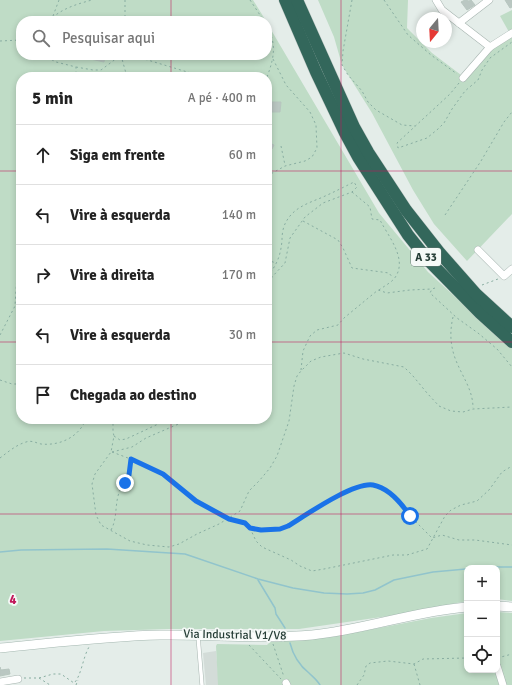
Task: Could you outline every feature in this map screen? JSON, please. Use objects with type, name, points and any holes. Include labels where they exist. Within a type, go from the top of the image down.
[{"type":"highway","name":"A 33","points":[[285,0],[345,134],[408,235],[428,260],[480,313],[512,342]]},
{"type":"highway","name":"A 33","points":[[297,0],[354,127],[368,152],[406,210],[439,252],[476,294],[512,327]]},
{"type":"main road","points":[[500,606],[512,607]]},
{"type":"main road","name":"Via Industrial V1/V8","points":[[0,648],[134,636],[198,635],[269,637],[314,635],[464,607]]},
{"type":"street","points":[[436,0],[442,10],[490,47]]},
{"type":"street","points":[[459,23],[489,0]]},
{"type":"street","points":[[463,78],[490,47],[512,33]]},
{"type":"street","points":[[478,250],[504,276],[512,269]]},
{"type":"street","points":[[499,673],[503,685]]},
{"type":"street","points":[[1,683],[18,679]]},
{"type":"lane","points":[[198,635],[202,685]]},
{"type":"path","points":[[53,16],[59,0]]},
{"type":"path","points":[[55,16],[68,8],[92,0]]},
{"type":"path","points":[[125,0],[125,16]]},
{"type":"path","points":[[250,0],[261,16]]},
{"type":"path","points":[[352,0],[342,65],[348,75],[362,91],[368,102],[376,110],[402,125],[415,126]]},
{"type":"path","points":[[384,0],[408,35],[431,55],[463,78],[450,94],[397,143],[398,148],[427,138],[444,124],[465,90],[478,80],[482,70],[490,58],[512,42]]},
{"type":"path","points":[[269,72],[273,59],[272,39]]},
{"type":"path","points":[[0,41],[16,40]]},
{"type":"path","points":[[272,173],[286,166],[305,162],[312,157],[317,148],[316,125],[310,112],[286,85],[273,59]]},
{"type":"path","points":[[53,60],[93,70],[101,70],[115,60]]},
{"type":"path","points":[[122,60],[126,72]]},
{"type":"path","points":[[148,60],[188,72]]},
{"type":"path","points":[[76,67],[76,72]]},
{"type":"path","points":[[445,216],[481,161],[504,122],[512,112]]},
{"type":"path","points":[[281,146],[286,166]]},
{"type":"path","points":[[272,271],[280,255],[282,232],[285,223],[291,214],[304,204],[354,182],[357,186],[352,192],[323,202],[305,217],[290,238],[285,263],[272,277]]},
{"type":"path","points":[[301,371],[303,352],[310,336],[317,330],[338,325],[344,318],[393,279],[396,276],[401,263],[398,254],[380,220],[372,219],[370,207],[352,192]]},
{"type":"path","points":[[302,221],[338,240],[352,268],[389,273],[393,279]]},
{"type":"path","points":[[272,262],[277,263]]},
{"type":"path","points":[[482,285],[504,276]]},
{"type":"path","points":[[378,290],[387,293],[435,288]]},
{"type":"path","points":[[432,289],[430,293],[457,318],[497,349],[512,367]]},
{"type":"path","points":[[0,335],[15,306],[16,290]]},
{"type":"path","points":[[453,317],[450,330],[454,355],[473,397],[473,409]]},
{"type":"path","points":[[114,424],[111,452],[95,474],[92,484],[96,515],[101,525],[130,541],[147,545],[169,547],[179,544],[229,519],[240,511],[249,490],[260,481],[277,456],[289,421],[294,386],[298,376],[301,371],[316,359],[332,354],[344,353],[363,359],[404,367],[439,406],[451,411],[463,412],[473,409],[512,408]]},
{"type":"path","points":[[0,380],[16,384]]},
{"type":"path","points":[[0,458],[17,446],[27,442],[57,444],[66,441],[76,434],[84,424]]},
{"type":"path","points":[[114,436],[120,440],[126,439],[158,424]]},
{"type":"path","points":[[111,452],[132,447],[146,438],[178,424]]},
{"type":"path","points":[[111,452],[131,459],[163,474],[196,501],[229,519],[245,523],[250,528],[256,541],[262,547],[291,560],[300,566],[312,570],[407,555],[426,549],[445,516],[461,505],[477,501],[489,490],[502,472],[512,466]]},
{"type":"path","points":[[111,530],[115,523],[119,494],[129,475],[131,459]]},
{"type":"path","points":[[250,528],[261,530],[280,529],[288,526],[342,494],[357,488],[372,485],[379,487],[400,502],[410,516],[432,538]]},
{"type":"path","points":[[432,538],[442,535],[459,540],[475,540],[512,545]]},
{"type":"path","points":[[240,637],[240,640],[248,644],[286,684]]},
{"type":"path","points":[[269,637],[272,640],[286,684]]},
{"type":"path","points":[[76,685],[85,654],[91,643]]},
{"type":"path","points":[[500,658],[512,654]]},
{"type":"path","points":[[357,685],[364,675],[366,666],[370,663],[388,661],[414,664],[423,659],[464,658]]},
{"type":"path","points":[[414,664],[420,685]]},
{"type":"path","points":[[18,679],[39,678],[53,674],[61,674],[74,683],[78,680]]},
{"type":"path","points":[[39,678],[50,685]]},
{"type":"shaded area","points":[[216,651],[219,685],[206,685],[203,653]]},
{"type":"green space","points":[[0,0],[253,0],[263,16],[16,16],[16,60],[272,60],[272,31],[379,213],[428,272],[496,334],[512,346],[512,601],[500,599],[500,565],[464,565],[464,602],[402,614],[299,629],[169,629],[104,631],[0,641]]},
{"type":"green space","points":[[318,0],[408,0],[407,28],[416,37],[416,48],[427,48],[465,78],[489,49],[512,36],[512,214],[467,261],[434,224],[413,190],[372,113],[342,65],[334,37]]},
{"type":"green space","points":[[512,10],[512,30],[509,32],[500,16]]},
{"type":"green space","points":[[500,612],[512,613],[512,685],[218,685],[217,644],[267,645],[270,642],[332,637],[431,618],[464,613],[464,673],[500,673]]},
{"type":"building","points":[[471,0],[475,5],[467,10],[461,2]]},
{"type":"building","points":[[505,0],[512,0],[512,7],[510,8]]},
{"type":"building","points":[[272,102],[281,102],[280,112],[272,112]]},
{"type":"building","points":[[0,667],[1,670],[9,669],[10,674],[0,676]]},
{"type":"waterway","points":[[0,552],[21,550],[107,549],[185,554],[258,579],[293,588],[324,593],[347,594],[363,593],[375,590],[394,580],[433,572],[488,567],[512,567]]},
{"type":"waterway","points":[[258,580],[285,628]]},
{"type":"waterway","points":[[290,643],[300,664],[320,685]]},
{"type":"route","points":[[125,483],[129,475],[131,459],[163,474],[196,501],[213,511],[229,519],[245,523],[250,528],[261,530],[280,529],[288,526],[342,494],[357,488],[372,485],[379,487],[400,502],[410,516]]}]
